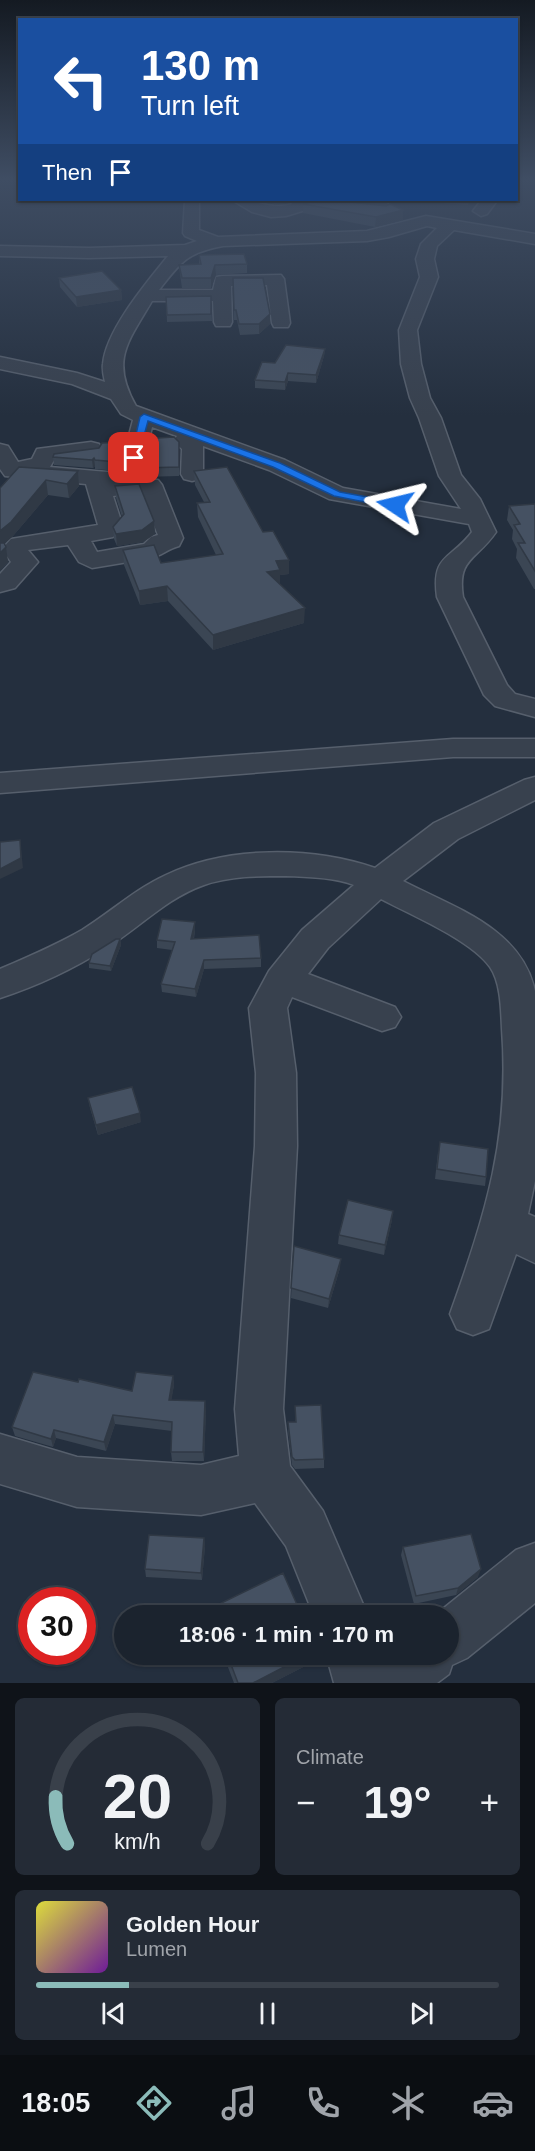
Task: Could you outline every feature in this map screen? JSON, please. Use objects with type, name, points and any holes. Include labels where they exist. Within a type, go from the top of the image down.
[{"type":"street","points":[[175,259],[146,296],[116,348],[112,366],[120,395],[128,410],[191,439],[277,465],[337,494],[479,519]]},
{"type":"street","points":[[425,259],[429,277],[408,330],[411,364],[420,398],[430,418],[450,476],[468,500],[484,532],[477,543],[453,560],[447,583],[450,597],[494,689],[505,700],[535,708]]},
{"type":"street","points":[[223,322],[222,281],[275,279],[281,323]]},
{"type":"street","points":[[146,296],[223,295]]},
{"type":"street","points":[[1,363],[76,379],[120,395]]},
{"type":"street","points":[[98,484],[126,479],[130,474],[144,417]]},
{"type":"street","points":[[156,443],[191,439]]},
{"type":"street","points":[[191,439],[192,474]]},
{"type":"street","points":[[7,474],[42,466],[45,454],[90,449]]},
{"type":"street","points":[[0,451],[7,474]]},
{"type":"street","points":[[7,474],[98,484],[150,485],[171,538],[170,541],[160,542],[152,550],[92,560],[75,536]]},
{"type":"street","points":[[0,584],[6,583],[25,562],[14,549],[20,544],[104,532],[111,528],[98,484]]},
{"type":"street","points":[[0,783],[453,748],[535,748]]},
{"type":"street","points":[[336,1605],[305,1529],[266,1475],[259,1409],[276,1146],[276,1073],[268,1008],[282,981],[315,939],[378,883],[446,831],[535,787]]},
{"type":"street","points":[[0,984],[57,960],[96,938],[153,898],[189,878],[231,867],[306,865],[351,872],[378,883],[472,933],[499,953],[513,975],[524,1052],[528,1135],[519,1234],[473,1314]]},
{"type":"street","points":[[282,981],[299,985],[382,1017]]},
{"type":"street","points":[[0,1459],[77,1482],[201,1490],[266,1475]]},
{"type":"street","points":[[459,1630],[535,1569]]},
{"type":"street","points":[[356,1665],[362,1683]]},
{"type":"street","points":[[394,1683],[416,1665]]},
{"type":"building","points":[[200,259],[245,259],[247,264],[215,265],[211,278],[182,278],[179,265],[201,264]]},
{"type":"building","points":[[102,271],[121,290],[76,297],[59,278]]},
{"type":"building","points":[[233,278],[263,278],[270,314],[259,324],[239,324],[236,310],[234,310]]},
{"type":"building","points":[[211,296],[211,314],[167,315],[166,297]]},
{"type":"building","points":[[286,345],[325,349],[316,375],[288,373],[285,382],[255,380],[262,362],[275,363]]},
{"type":"building","points":[[174,437],[179,442],[179,467],[142,468],[147,446],[157,446],[157,438]]},
{"type":"building","points":[[119,442],[121,447],[117,462],[94,458],[92,460],[53,457],[54,454],[99,448],[102,443]]},
{"type":"building","points":[[19,467],[78,471],[67,484],[46,480],[11,522],[0,531],[0,488]]},
{"type":"building","points":[[227,467],[263,532],[273,531],[289,560],[276,561],[280,570],[267,572],[305,608],[213,635],[167,586],[139,591],[123,550],[154,545],[161,563],[223,554],[197,503],[210,502],[194,471]]},
{"type":"building","points":[[139,484],[154,521],[142,530],[116,534],[113,527],[124,514],[115,486]]},
{"type":"building","points":[[535,504],[535,571],[518,543],[525,543],[514,525],[520,524],[509,506]]},
{"type":"building","points":[[0,543],[4,543],[6,547],[0,553]]},
{"type":"building","points":[[20,840],[21,858],[0,869],[0,842]]},
{"type":"building","points":[[162,919],[195,922],[191,939],[259,935],[261,958],[204,960],[195,989],[161,984],[175,942],[157,940]]},
{"type":"building","points":[[116,939],[120,939],[110,966],[89,963],[92,954]]},
{"type":"building","points":[[132,1087],[140,1113],[96,1125],[88,1098]]},
{"type":"building","points":[[440,1142],[488,1149],[486,1177],[437,1169]]},
{"type":"building","points":[[348,1200],[393,1211],[385,1245],[339,1235]]},
{"type":"building","points":[[294,1246],[341,1259],[329,1299],[291,1288]]},
{"type":"building","points":[[33,1372],[132,1391],[136,1372],[173,1376],[169,1400],[205,1401],[203,1452],[171,1452],[172,1422],[113,1415],[104,1442],[54,1430],[51,1439],[12,1427]]},
{"type":"building","points":[[321,1405],[324,1459],[295,1460],[292,1457],[288,1422],[296,1422],[295,1406]]},
{"type":"building","points":[[471,1534],[481,1569],[458,1588],[416,1596],[403,1547]]},
{"type":"building","points":[[149,1535],[204,1538],[201,1573],[145,1569]]},
{"type":"building","points":[[283,1573],[297,1605],[217,1605]]},
{"type":"building","points":[[231,1665],[288,1665],[253,1683],[238,1683]]},
{"type":"route","points":[[134,458],[144,417],[277,465],[337,494],[395,505]]}]
